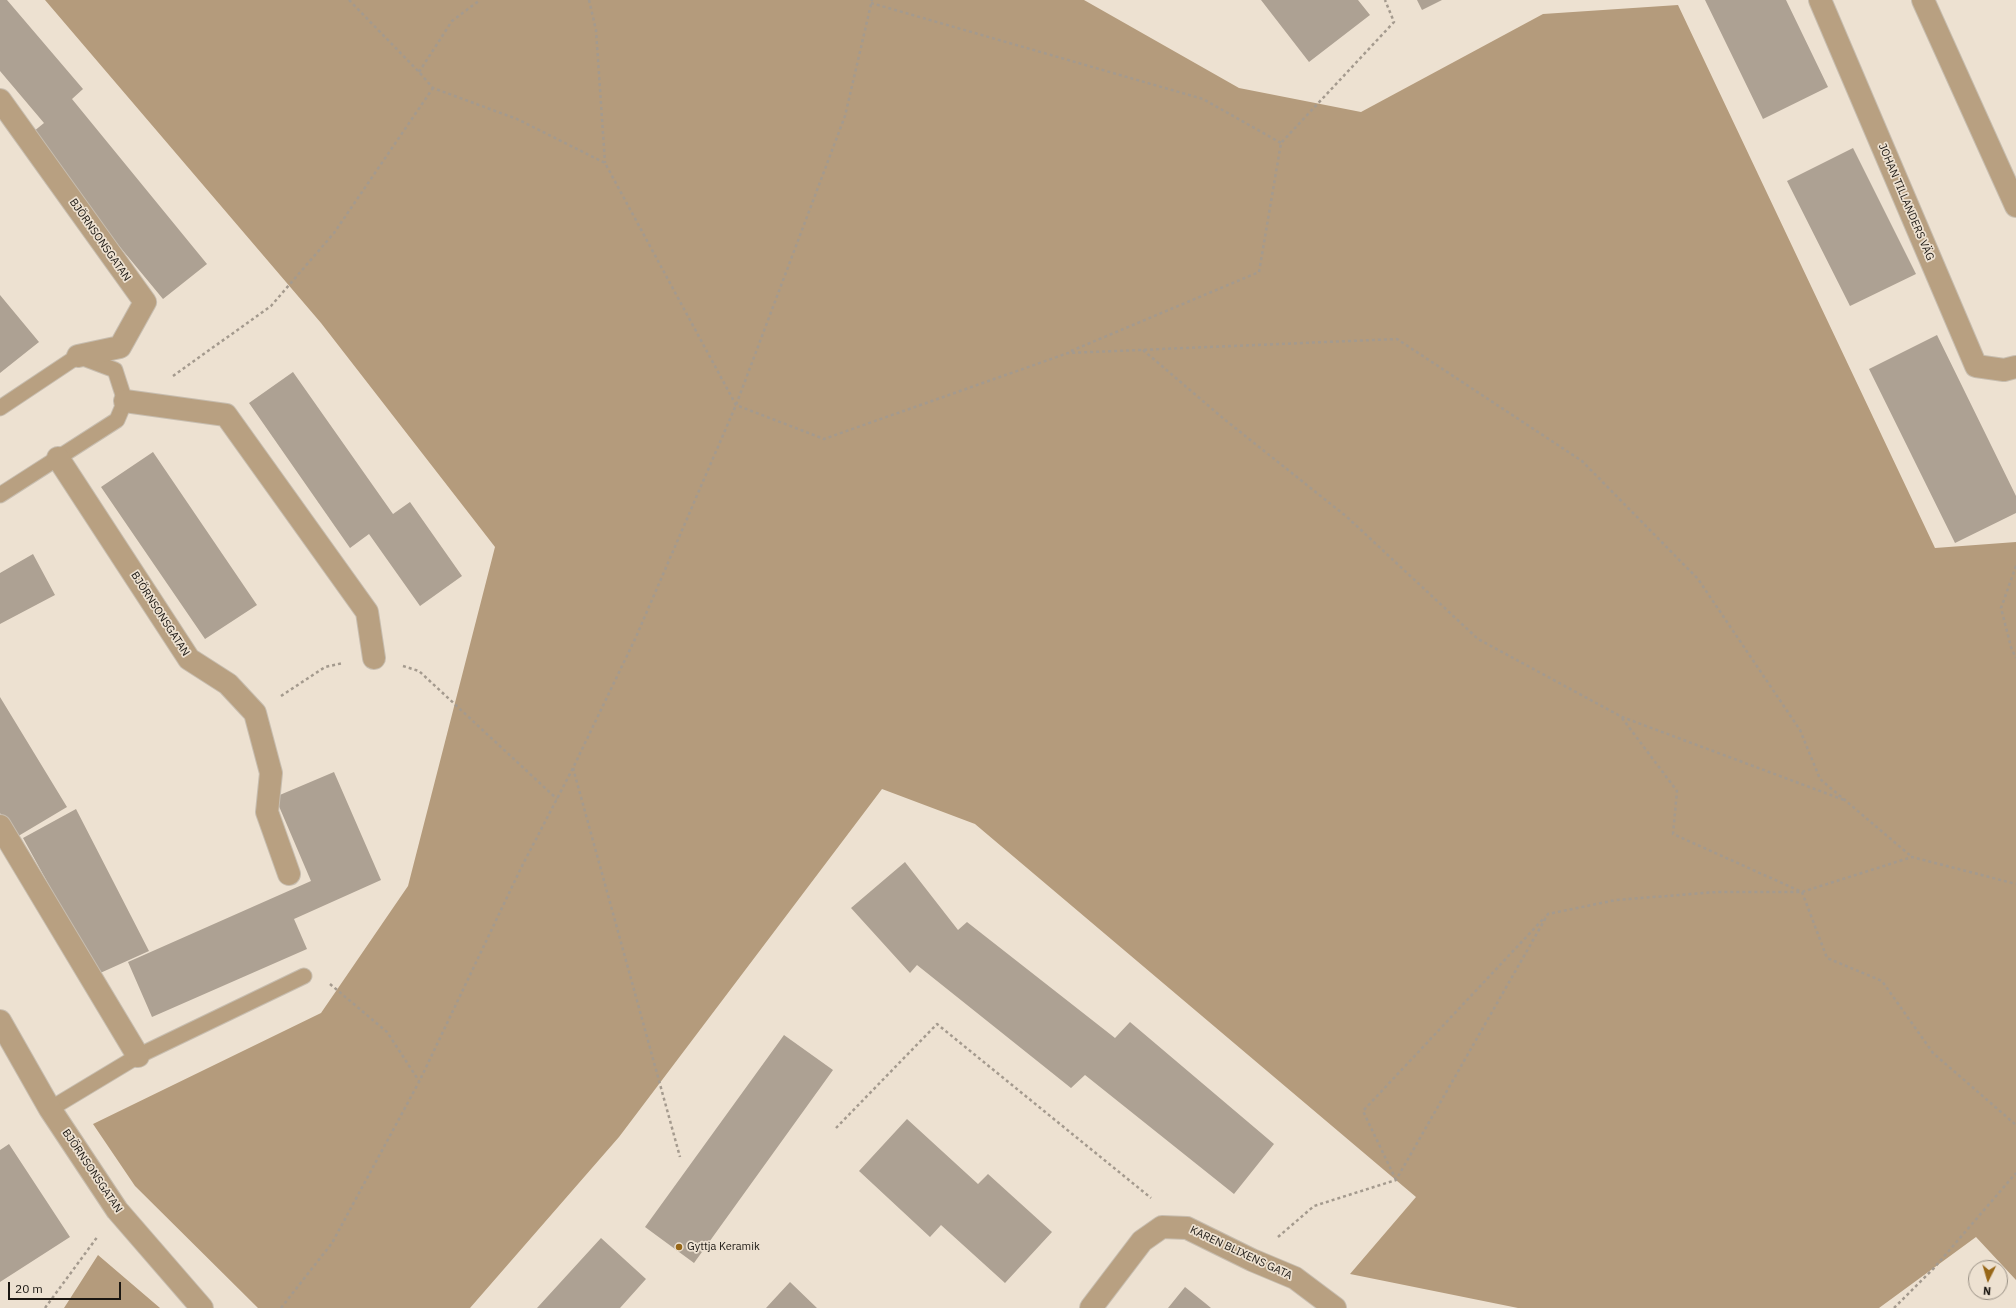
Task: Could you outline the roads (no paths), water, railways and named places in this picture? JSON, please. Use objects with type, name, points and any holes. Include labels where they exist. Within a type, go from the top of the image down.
[{"type":"street","name":"JOHAN TILLANDERS VÄG","points":[[1820,0],[1976,366],[2004,370],[2016,367]]},
{"type":"street","points":[[1923,0],[2016,206]]},
{"type":"street","name":"BJÖRNSONSGATAN","points":[[0,100],[145,302],[120,347],[78,356]]},
{"type":"street","points":[[125,401],[226,415],[367,612],[374,658]]},
{"type":"street","name":"BJÖRNSONSGATAN","points":[[58,458],[189,659],[228,684],[255,713],[270,773],[268,812],[289,874]]},
{"type":"street","points":[[0,826],[138,1056]]},
{"type":"street","name":"BJÖRNSONSGATAN","points":[[0,1021],[50,1109],[117,1210],[202,1308]]},
{"type":"street","name":"KAREN BLIXENS GATA","points":[[1091,1308],[1142,1241],[1162,1227],[1187,1228],[1252,1260],[1295,1278],[1335,1308]]},
{"type":"lane","points":[[0,495],[116,420],[125,401],[115,370],[78,356]]},
{"type":"lane","name":"BJÖRNSONSGATAN","points":[[0,408],[78,356]]},
{"type":"lane","points":[[50,1109],[138,1056],[304,976]]},
{"type":"place","name":"Gyttja Keramik","points":[[679,1247]]}]
